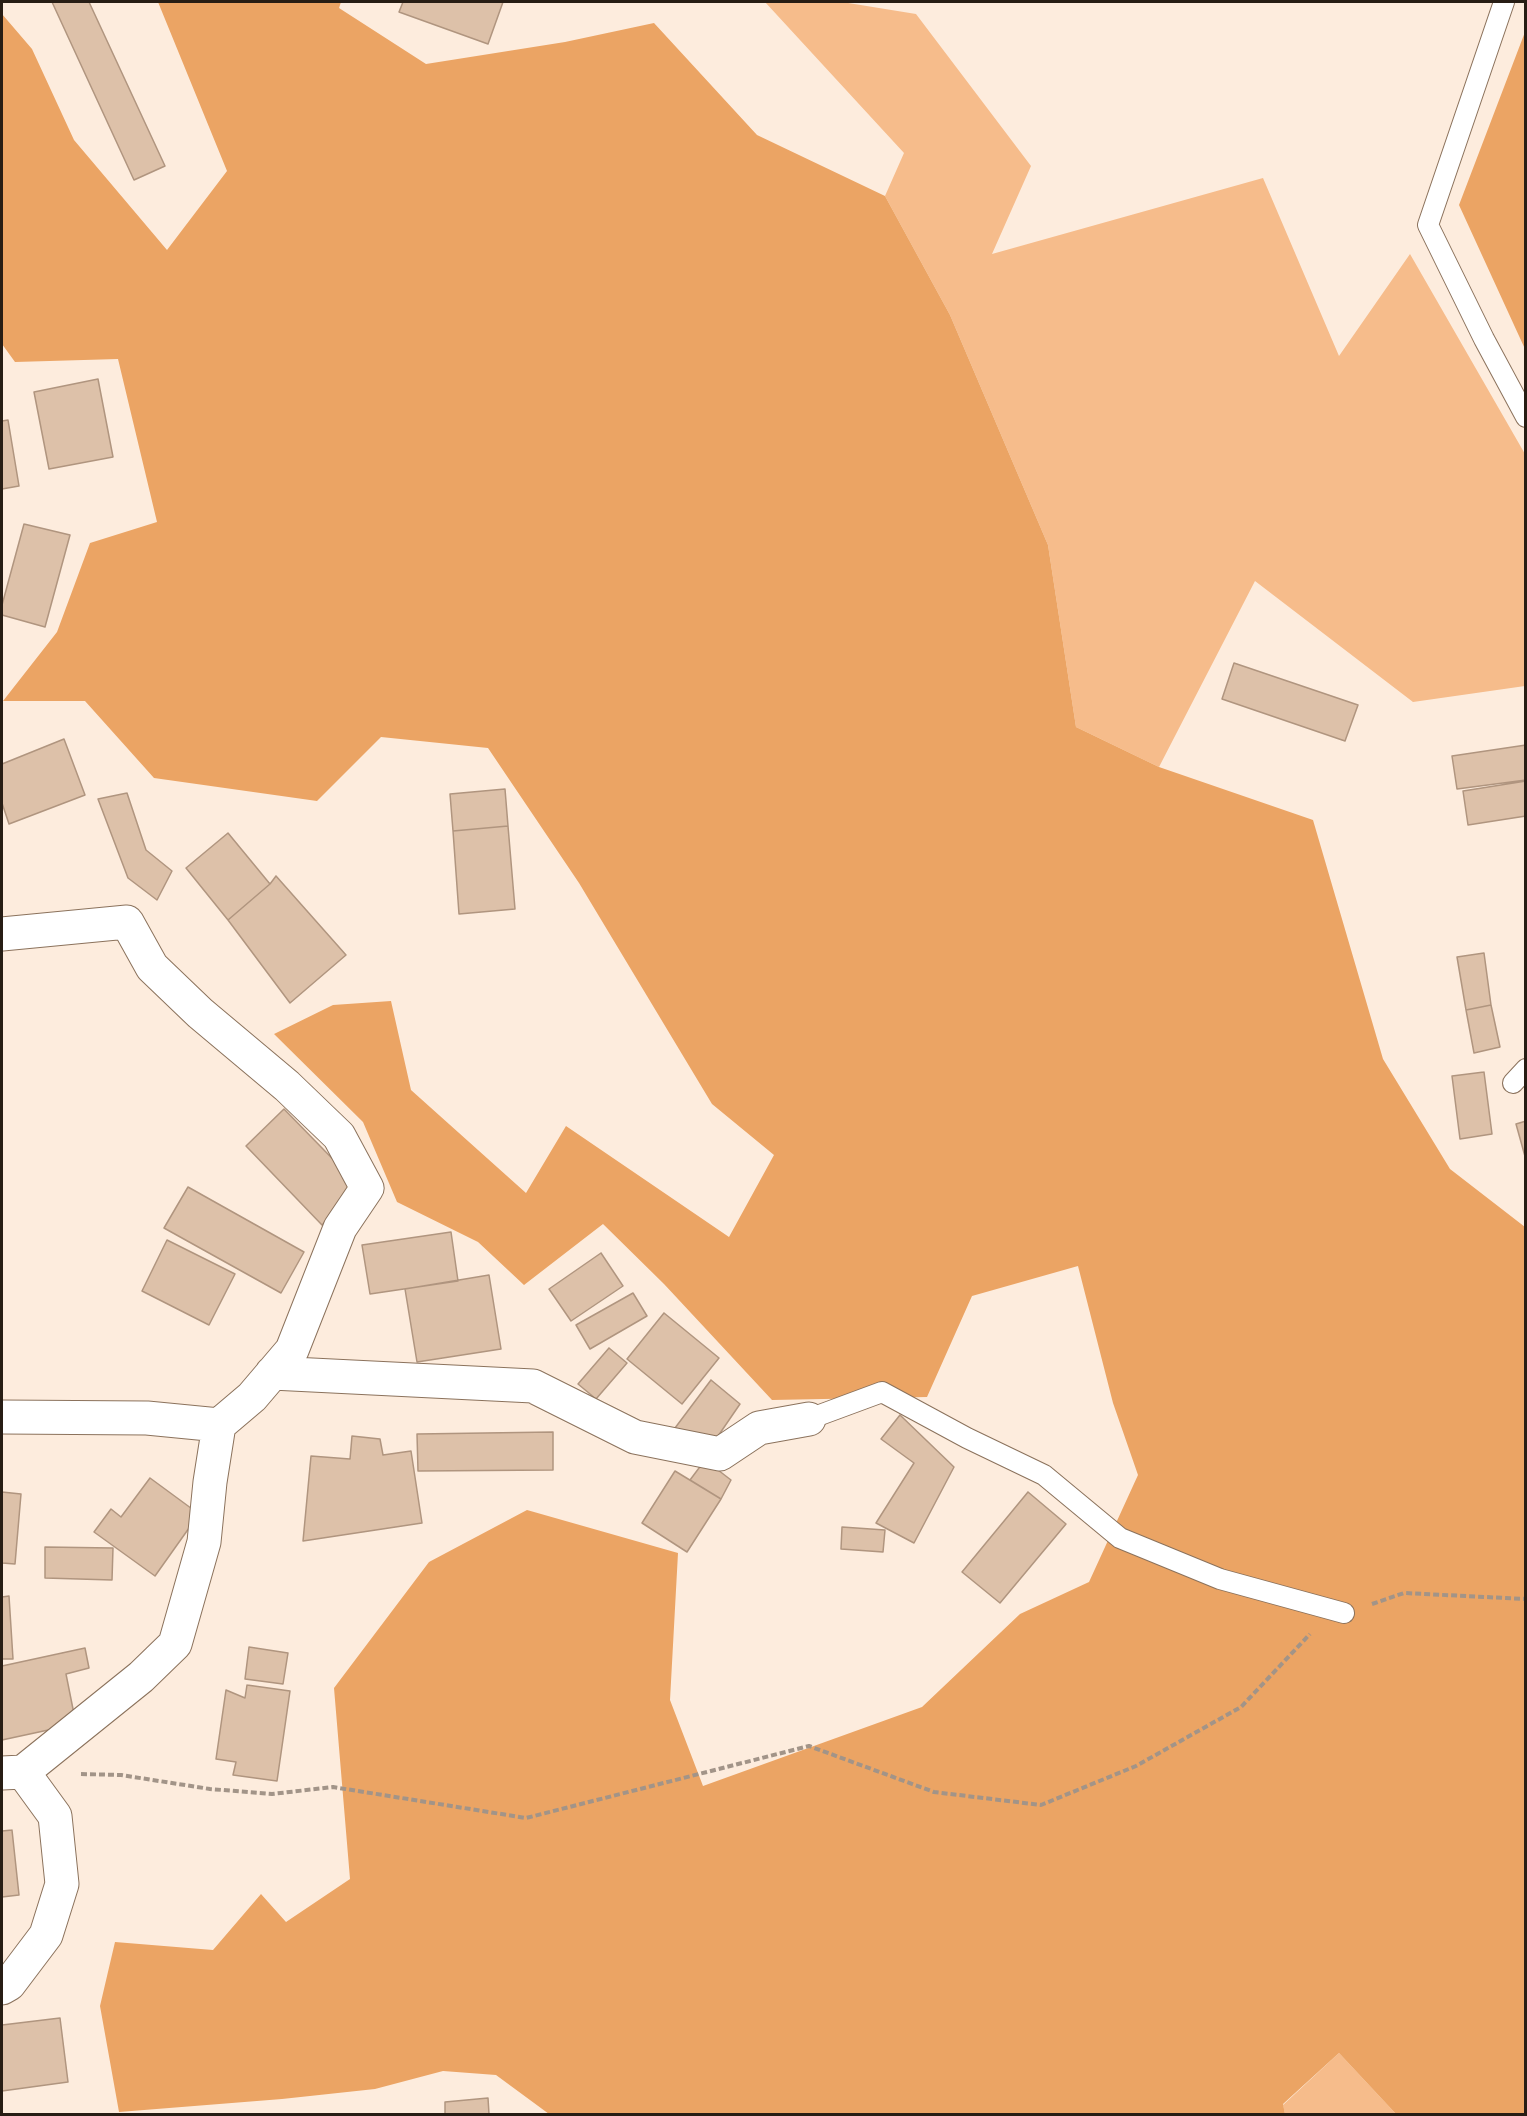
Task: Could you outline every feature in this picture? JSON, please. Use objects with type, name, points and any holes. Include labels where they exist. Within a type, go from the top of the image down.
[{"type":"street","points":[[2,934],[127,922],[152,967],[200,1013],[287,1086],[339,1136],[367,1188],[340,1228],[292,1350],[252,1397],[219,1425],[204,1542],[175,1644],[141,1677],[12,1772],[55,1816],[62,1884],[46,1935],[9,1984],[2,1988]]},
{"type":"street","points":[[272,1373],[533,1386],[635,1437],[720,1454],[759,1428],[809,1419]]},
{"type":"street","points":[[2,1417],[147,1418],[219,1425]]},
{"type":"lane","points":[[1504,2],[1428,225],[1484,339],[1526,417]]},
{"type":"lane","points":[[809,1419],[882,1392],[967,1438],[1044,1475],[1120,1538],[1220,1579],[1344,1613]]},
{"type":"path","points":[[77,1773],[121,1775],[210,1789],[272,1794],[333,1787],[526,1818],[809,1746],[934,1792],[1041,1805],[1136,1767],[1241,1707],[1324,1620],[1404,1593],[1526,1599]]},
{"type":"shaded area","points":[[158,2],[341,2],[339,8],[426,64],[565,42],[654,23],[757,135],[885,196],[950,315],[1048,545],[1076,727],[1159,767],[1313,820],[1383,1059],[1450,1169],[1525,1227],[1525,2114],[1396,2114],[1339,2053],[1283,2104],[1285,2114],[549,2114],[496,2075],[443,2071],[375,2089],[119,2112],[100,2006],[115,1942],[213,1950],[261,1894],[286,1922],[350,1879],[334,1688],[429,1562],[527,1510],[678,1553],[670,1700],[703,1786],[922,1707],[1020,1614],[1089,1582],[1138,1475],[1113,1403],[1078,1266],[972,1296],[927,1397],[772,1400],[664,1284],[603,1224],[524,1285],[478,1242],[397,1202],[363,1122],[274,1034],[333,1005],[391,1001],[411,1090],[526,1193],[566,1126],[729,1237],[774,1155],[712,1104],[579,883],[488,748],[381,737],[317,801],[154,778],[85,701],[3,701],[57,632],[90,543],[157,522],[118,359],[15,362],[2,344],[2,14],[32,49],[74,140],[167,250],[227,171]]},
{"type":"shaded area","points":[[765,2],[842,2],[916,14],[1031,166],[992,254],[1263,178],[1339,356],[1410,254],[1525,454],[1525,686],[1413,702],[1255,581],[1159,767],[1076,727],[1048,545],[950,315],[885,196],[904,153]]},
{"type":"shaded area","points":[[1525,32],[1525,349],[1459,205]]},
{"type":"shaded area","points":[[1339,2053],[1396,2114],[1285,2114],[1283,2105]]},
{"type":"building","points":[[52,2],[89,2],[165,166],[134,180]]},
{"type":"building","points":[[403,2],[503,2],[488,44],[399,12]]},
{"type":"building","points":[[98,379],[113,457],[49,469],[34,392]]},
{"type":"building","points":[[8,420],[19,486],[2,489],[2,421]]},
{"type":"building","points":[[24,524],[70,535],[45,627],[2,615],[2,605]]},
{"type":"building","points":[[1234,663],[1358,705],[1345,741],[1222,699]]},
{"type":"building","points":[[64,739],[85,795],[9,824],[2,803],[2,764]]},
{"type":"building","points":[[1526,745],[1526,780],[1457,789],[1452,756]]},
{"type":"building","points":[[1526,781],[1526,816],[1468,825],[1463,791]]},
{"type":"building","points":[[505,789],[508,826],[453,831],[450,794]]},
{"type":"building","points":[[127,793],[146,850],[172,871],[157,900],[128,878],[98,799]]},
{"type":"building","points":[[508,826],[515,909],[459,914],[453,831]]},
{"type":"building","points":[[228,833],[270,884],[228,920],[186,868]]},
{"type":"building","points":[[276,876],[346,955],[290,1003],[228,920],[270,884]]},
{"type":"building","points":[[1484,953],[1491,1005],[1466,1010],[1457,957]]},
{"type":"building","points":[[1491,1005],[1500,1047],[1474,1053],[1466,1010]]},
{"type":"building","points":[[1484,1072],[1492,1134],[1460,1139],[1452,1076]]},
{"type":"building","points":[[284,1109],[360,1187],[322,1225],[246,1146]]},
{"type":"building","points":[[1526,1121],[1526,1160],[1516,1124]]},
{"type":"building","points":[[188,1187],[304,1252],[281,1293],[164,1228]]},
{"type":"building","points":[[451,1232],[458,1281],[370,1294],[362,1245]]},
{"type":"building","points":[[167,1240],[235,1274],[209,1325],[142,1291]]},
{"type":"building","points":[[601,1253],[623,1286],[571,1321],[549,1289]]},
{"type":"building","points":[[489,1275],[501,1349],[417,1362],[405,1289]]},
{"type":"building","points":[[633,1293],[647,1316],[590,1349],[576,1325]]},
{"type":"building","points":[[664,1313],[719,1358],[682,1404],[627,1359]]},
{"type":"building","points":[[609,1348],[627,1363],[596,1399],[578,1384]]},
{"type":"building","points":[[711,1380],[740,1404],[716,1439],[672,1432]]},
{"type":"building","points":[[900,1415],[954,1467],[914,1543],[876,1523],[914,1463],[881,1439]]},
{"type":"building","points":[[553,1432],[553,1470],[418,1471],[417,1434]]},
{"type":"building","points":[[352,1436],[380,1439],[383,1455],[411,1451],[422,1523],[303,1541],[311,1456],[350,1459]]},
{"type":"building","points":[[705,1460],[731,1480],[721,1499],[690,1480]]},
{"type":"building","points":[[675,1471],[721,1499],[687,1552],[642,1523]]},
{"type":"building","points":[[150,1478],[199,1514],[155,1576],[94,1532],[111,1509],[121,1517]]},
{"type":"building","points":[[2,1492],[21,1494],[15,1564],[2,1563]]},
{"type":"building","points":[[1028,1492],[1066,1524],[1000,1603],[962,1572]]},
{"type":"building","points":[[842,1527],[885,1530],[883,1552],[841,1549]]},
{"type":"building","points":[[45,1547],[113,1548],[112,1580],[45,1578]]},
{"type":"building","points":[[9,1596],[13,1659],[2,1659],[2,1597]]},
{"type":"building","points":[[249,1647],[288,1653],[283,1684],[245,1679]]},
{"type":"building","points":[[85,1648],[89,1668],[66,1674],[76,1724],[2,1740],[2,1666]]},
{"type":"building","points":[[247,1685],[290,1691],[277,1781],[233,1775],[236,1762],[216,1759],[226,1690],[245,1698]]},
{"type":"building","points":[[12,1830],[19,1895],[2,1897],[2,1831]]},
{"type":"building","points":[[60,2018],[68,2082],[2,2091],[2,2025]]},
{"type":"building","points":[[488,2098],[489,2114],[445,2114],[445,2102]]}]
